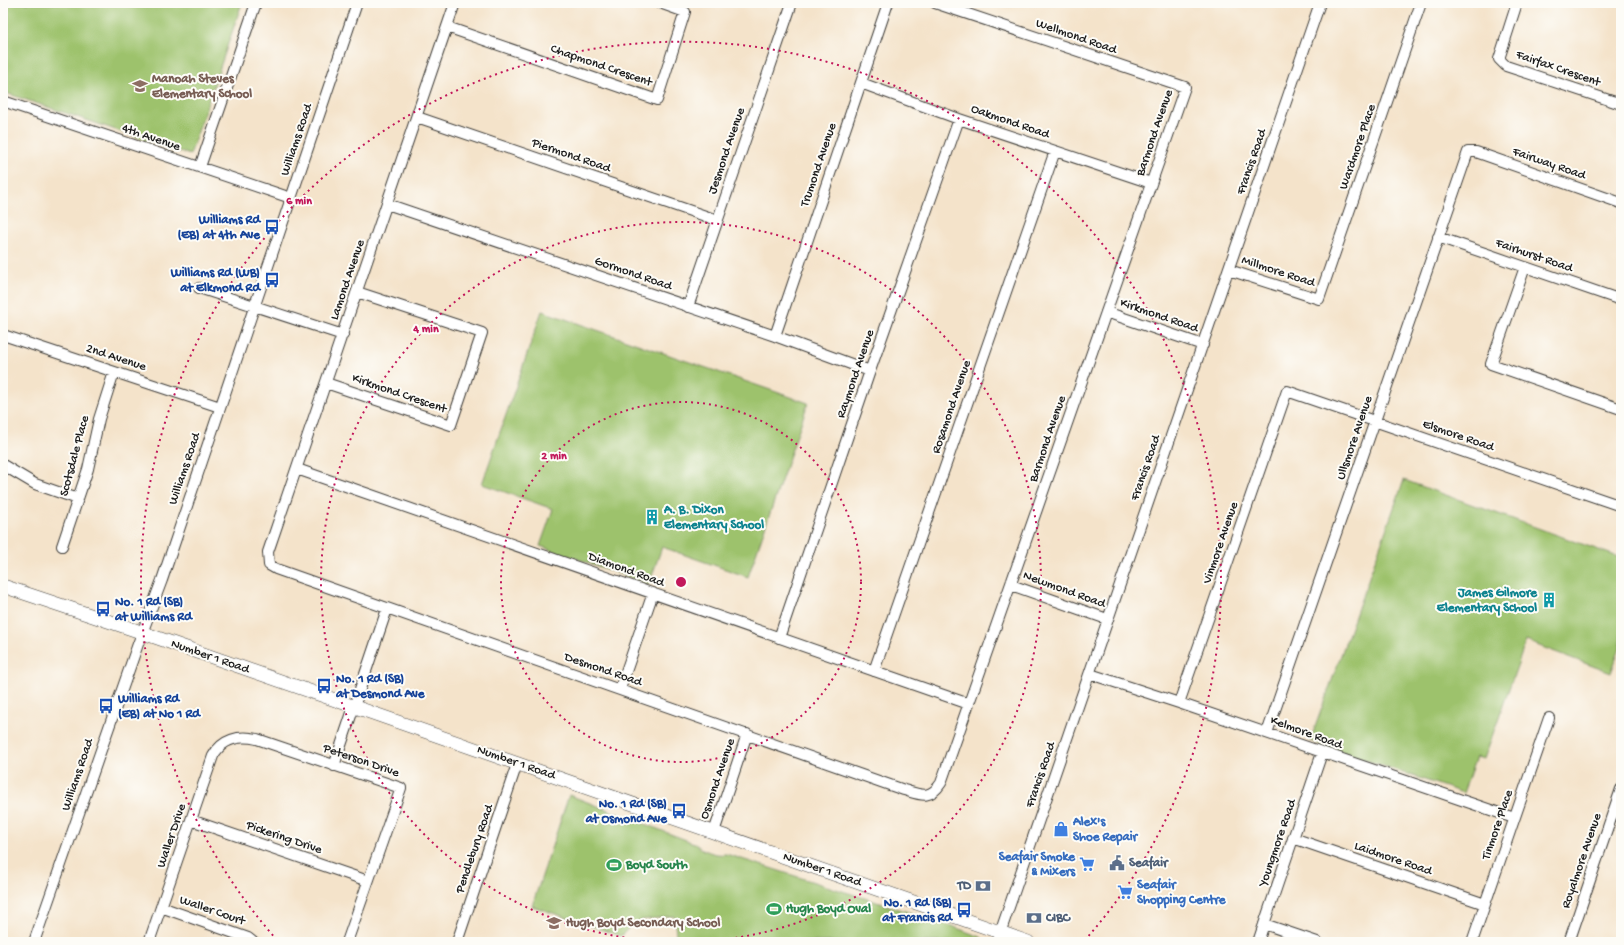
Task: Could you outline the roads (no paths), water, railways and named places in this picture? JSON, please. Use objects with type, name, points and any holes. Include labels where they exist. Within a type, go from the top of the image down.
[{"type":"main road","name":"Number 1 Road","points":[[3,586],[714,832],[998,937],[1028,942]]},
{"type":"street","points":[[200,167],[256,3]]},
{"type":"street","name":"Williams Road","points":[[34,942],[255,306],[357,3]]},
{"type":"street","name":"Lamond Avenue","points":[[269,565],[268,552],[455,3]]},
{"type":"street","name":"Chapmond Crescent","points":[[447,27],[657,100],[685,12],[660,3]]},
{"type":"street","name":"Jesmond Avenue","points":[[688,307],[792,3]]},
{"type":"street","name":"Trumond Avenue","points":[[774,336],[888,3]]},
{"type":"street","name":"Wellmond Road","points":[[936,3],[1184,87]]},
{"type":"street","name":"Francis Road","points":[[998,937],[1090,674],[1320,3]]},
{"type":"street","name":"Wardmore Place","points":[[1319,299],[1421,3]]},
{"type":"street","name":"Fairfax Crescent","points":[[1517,3],[1499,59],[1506,66],[1621,104]]},
{"type":"street","name":"Oakmond Road","points":[[861,83],[959,119],[1151,183]]},
{"type":"street","name":"Barmond Avenue","points":[[930,795],[936,792],[942,783],[1184,87]]},
{"type":"street","name":"4th Avenue","points":[[3,101],[291,198]]},
{"type":"street","name":"Piermond Road","points":[[417,117],[717,220]]},
{"type":"street","name":"Raymond Avenue","points":[[779,638],[870,371],[959,119]]},
{"type":"street","name":"Rosamond Avenue","points":[[874,671],[1054,151]]},
{"type":"street","name":"Fairway Road","points":[[1468,152],[1476,152],[1621,203]]},
{"type":"street","name":"Ullsmore Avenue","points":[[1267,733],[1468,152]]},
{"type":"street","name":"Gormond Road","points":[[387,204],[774,336],[870,371]]},
{"type":"street","name":"Fairhurst Road","points":[[1438,237],[1621,300]]},
{"type":"street","points":[[1524,267],[1492,364],[1621,409]]},
{"type":"street","name":"Millmore Road","points":[[1229,270],[1319,299]]},
{"type":"street","points":[[199,288],[343,335]]},
{"type":"street","name":"Kirkmond Crescent","points":[[326,383],[452,425],[482,333],[357,292]]},
{"type":"street","name":"Kirkmond Road","points":[[1106,312],[1203,345]]},
{"type":"street","name":"2nd Avenue","points":[[3,335],[220,407]]},
{"type":"street","name":"Scotsdale Place","points":[[62,546],[91,460],[100,413],[114,372]]},
{"type":"street","name":"Elsmore Road","points":[[1287,391],[1621,506]]},
{"type":"street","name":"Vinmore Avenue","points":[[1179,703],[1287,391]]},
{"type":"street","points":[[3,465],[35,484],[78,499]]},
{"type":"street","name":"Diamond Road","points":[[297,469],[970,704]]},
{"type":"street","name":"Desmond Road","points":[[269,565],[276,569],[387,609],[620,689],[904,790],[930,795]]},
{"type":"street","name":"Newmond Road","points":[[1011,585],[1108,619]]},
{"type":"street","points":[[620,689],[652,593]]},
{"type":"street","points":[[334,766],[387,609]]},
{"type":"street","name":"Kelmore Road","points":[[1090,674],[1514,818]]},
{"type":"street","name":"Tinmore Place","points":[[1472,942],[1549,718]]},
{"type":"street","name":"Osmond Avenue","points":[[714,832],[747,734]]},
{"type":"street","name":"Peterson Drive","points":[[226,742],[237,738],[251,737],[401,788],[347,942]]},
{"type":"street","name":"Waller Drive","points":[[149,942],[213,756],[219,747],[226,742]]},
{"type":"street","name":"Youngmore Road","points":[[1258,942],[1322,753]]},
{"type":"street","name":"Pendlebury Road","points":[[457,942],[518,764]]},
{"type":"street","name":"Royalmore Avenue","points":[[1568,942],[1621,789]]},
{"type":"street","name":"Pickering Drive","points":[[191,820],[368,881]]},
{"type":"street","name":"Laidmore Road","points":[[1293,838],[1484,904]]},
{"type":"street","name":"Waller Court","points":[[161,907],[248,938],[253,942]]},
{"type":"street","points":[[1264,924],[1317,942]]},
{"type":"place","name":"Manoah Steves Elementary School","points":[[140,86]]},
{"type":"place","name":"Williams Rd (EB) at 4th Ave","points":[[272,227]]},
{"type":"place","name":"Williams Rd (WB) at Elkmond Rd","points":[[272,280]]},
{"type":"place","name":"A. B. Dixon Elementary School","points":[[652,517]]},
{"type":"place","name":"James Gilmore Elementary School","points":[[1549,600]]},
{"type":"place","name":"No. 1 Rd (SB) at Williams Rd","points":[[103,609]]},
{"type":"place","name":"No. 1 Rd (SB) at Desmond Ave","points":[[324,686]]},
{"type":"place","name":"Williams Rd (EB) at No 1 Rd","points":[[106,706]]},
{"type":"place","name":"No. 1 Rd (SB) at Osmond Ave","points":[[679,811]]},
{"type":"place","name":"Alex's Shoe Repair","points":[[1061,829]]},
{"type":"place","name":"Seafair","points":[[1117,863]]},
{"type":"place","name":"Seafair Smoke & Mixers","points":[[1087,864]]},
{"type":"place","name":"Boyd South","points":[[614,865]]},
{"type":"place","name":"TD","points":[[983,886]]},
{"type":"place","name":"Seafair Shopping Centre","points":[[1125,892]]},
{"type":"place","name":"Hugh Boyd Oval","points":[[774,909]]},
{"type":"place","name":"No. 1 Rd (SB) at Francis Rd","points":[[964,910]]},
{"type":"place","name":"CIBC","points":[[1034,918]]},
{"type":"place","name":"Hugh Boyd Secondary School","points":[[554,923]]}]
